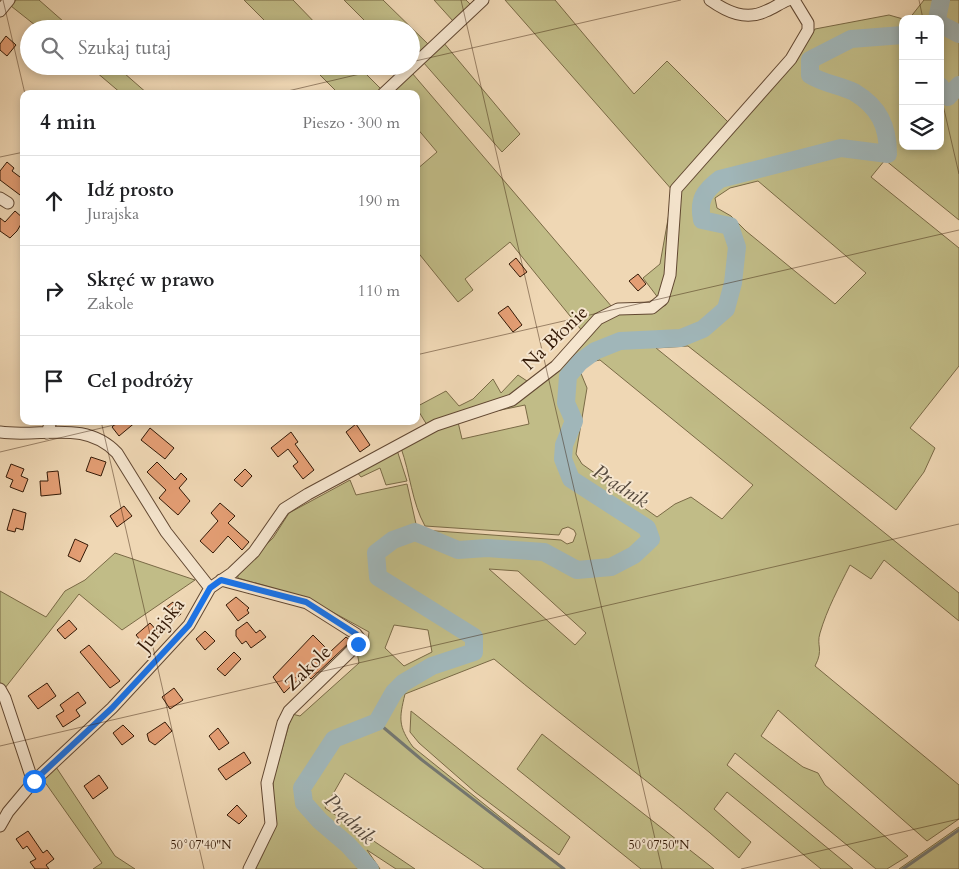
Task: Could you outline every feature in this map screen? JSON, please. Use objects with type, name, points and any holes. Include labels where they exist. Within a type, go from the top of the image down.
[{"type":"street","points":[[0,11],[9,0]]},
{"type":"street","points":[[420,59],[483,0]]},
{"type":"street","points":[[710,0],[728,12],[749,16],[764,12],[788,0]]},
{"type":"street","name":"Na Błonie","points":[[210,588],[254,552],[284,509],[308,494],[436,425],[512,400],[556,366],[598,319],[618,309],[652,308],[663,299],[670,275],[676,189],[791,59],[808,30],[808,23],[794,0]]},
{"type":"street","points":[[387,90],[403,75]]},
{"type":"street","points":[[47,433],[50,425]]},
{"type":"street","points":[[0,432],[21,435],[47,433],[85,434],[107,442],[117,453],[166,532],[210,588]]},
{"type":"street","name":"Zakole","points":[[221,580],[306,602],[356,634],[359,638],[358,644],[290,711],[283,723],[267,784],[271,824],[250,869]]},
{"type":"street","name":"Jurajska","points":[[0,826],[8,812],[34,781],[112,708],[189,625],[210,588]]},
{"type":"street","points":[[0,689],[5,698],[34,781]]},
{"type":"shaded area","points":[[16,0],[39,0],[62,20],[29,20],[11,6]]},
{"type":"shaded area","points":[[244,0],[293,0],[312,20],[264,20]]},
{"type":"shaded area","points":[[344,0],[383,0],[403,20],[364,20]]},
{"type":"shaded area","points":[[434,0],[466,0],[470,4],[474,0],[489,0],[443,42],[520,134],[502,152],[423,62],[420,65],[420,36],[429,45],[453,21]]},
{"type":"shaded area","points":[[505,0],[555,0],[634,94],[667,61],[730,124],[679,181],[668,274],[659,299],[643,278],[660,264],[673,191]]},
{"type":"shaded area","points":[[924,0],[959,0],[959,220],[885,160],[871,177],[959,248],[959,366],[910,428],[935,448],[924,472],[896,510],[688,346],[656,348],[959,593],[959,621],[884,560],[871,579],[850,565],[823,624],[819,637],[819,656],[815,666],[959,785],[959,819],[927,841],[778,710],[761,736],[803,767],[818,773],[825,785],[908,856],[887,869],[876,869],[735,753],[727,765],[853,869],[821,869],[727,792],[714,809],[751,842],[739,858],[679,807],[494,659],[405,694],[401,716],[402,728],[413,747],[565,869],[484,869],[345,773],[325,808],[415,869],[396,869],[367,850],[380,869],[253,869],[273,826],[273,781],[292,714],[300,716],[359,663],[357,652],[368,639],[369,632],[307,598],[238,578],[237,572],[273,538],[289,513],[350,480],[356,495],[407,484],[416,524],[423,530],[561,540],[567,544],[573,542],[576,534],[574,530],[568,527],[562,529],[559,535],[425,526],[417,508],[401,448],[439,428],[458,422],[462,439],[529,424],[525,405],[496,411],[603,321],[617,314],[650,313],[666,305],[672,288],[678,192],[795,60],[815,29],[889,15],[899,18],[899,150],[944,150],[944,15],[912,15]],"holes":[[[758,181],[866,273],[835,304],[746,231],[731,216],[717,208],[715,198],[730,188]],[[600,360],[753,485],[722,519],[691,497],[675,504],[657,517],[582,464],[576,454],[587,388],[580,371],[590,362]],[[489,569],[518,571],[586,633],[575,645]],[[394,625],[428,630],[432,652],[404,666],[385,648]]]},
{"type":"shaded area","points":[[100,75],[126,75],[143,90],[117,90]]},
{"type":"shaded area","points":[[320,75],[367,75],[382,90],[335,90]]},
{"type":"shaded area","points":[[400,75],[414,75],[612,307],[583,332],[510,242],[465,279],[473,290],[458,302],[420,255],[420,167],[437,152],[420,132],[420,90],[382,90]]},
{"type":"shaded area","points":[[518,375],[530,383],[509,396],[427,425],[420,414],[420,405],[446,391],[459,406],[473,399],[493,379],[501,393]]},
{"type":"shaded area","points":[[397,450],[407,481],[386,485],[380,468],[361,477],[356,471]]},
{"type":"shaded area","points":[[115,553],[195,580],[122,630],[79,594],[5,688],[0,683],[0,591],[46,617],[65,591],[85,580]]},
{"type":"shaded area","points":[[411,711],[570,837],[559,855],[475,792],[419,743],[410,732]]},
{"type":"shaded area","points":[[542,734],[714,869],[641,869],[517,769]]},
{"type":"shaded area","points":[[56,767],[115,856],[135,869],[93,869],[102,863],[42,778]]},
{"type":"shaded area","points":[[959,827],[959,869],[899,869]]},
{"type":"building","points":[[6,36],[16,45],[7,56],[0,50],[0,44]]},
{"type":"building","points":[[7,162],[14,168],[12,171],[20,177],[20,195],[0,180],[0,171]]},
{"type":"building","points":[[15,211],[20,215],[20,226],[10,238],[0,231],[0,218],[5,222]]},
{"type":"building","points":[[516,258],[527,272],[520,277],[509,264]]},
{"type":"building","points":[[638,274],[646,284],[638,291],[629,281]]},
{"type":"building","points":[[508,306],[522,325],[513,332],[498,313]]},
{"type":"building","points":[[114,425],[132,425],[119,436],[112,427]]},
{"type":"building","points":[[357,425],[370,445],[360,452],[346,432]]},
{"type":"building","points":[[150,428],[174,448],[165,459],[141,440]]},
{"type":"building","points":[[291,432],[298,442],[295,444],[314,470],[303,479],[293,466],[298,462],[288,449],[278,457],[271,448]]},
{"type":"building","points":[[91,457],[106,462],[101,476],[86,471]]},
{"type":"building","points":[[157,462],[175,480],[181,473],[187,479],[179,488],[190,501],[178,515],[159,498],[166,490],[147,472]]},
{"type":"building","points":[[11,464],[24,469],[21,476],[28,479],[23,492],[10,487],[13,480],[6,477]]},
{"type":"building","points":[[245,469],[252,476],[242,487],[234,480]]},
{"type":"building","points":[[58,471],[61,494],[41,496],[40,481],[48,481],[47,472]]},
{"type":"building","points":[[220,503],[235,516],[228,523],[249,542],[242,550],[228,536],[213,553],[200,541],[218,521],[211,513]]},
{"type":"building","points":[[124,506],[132,516],[117,527],[110,516]]},
{"type":"building","points":[[13,509],[26,513],[23,530],[16,528],[15,532],[7,530]]},
{"type":"building","points":[[75,539],[88,545],[80,562],[68,556]]},
{"type":"building","points":[[236,597],[249,608],[247,610],[249,613],[238,621],[226,605]]},
{"type":"building","points":[[173,602],[181,614],[173,620],[165,608]]},
{"type":"building","points":[[69,620],[77,629],[65,639],[57,630]]},
{"type":"building","points":[[247,622],[256,633],[260,630],[266,637],[251,648],[246,641],[242,644],[236,636],[236,630]]},
{"type":"building","points":[[150,623],[159,633],[144,645],[136,635]]},
{"type":"building","points":[[205,631],[215,641],[205,650],[196,639]]},
{"type":"building","points":[[313,635],[330,652],[346,637],[351,641],[311,679],[305,673],[284,693],[273,677]]},
{"type":"building","points":[[89,645],[120,681],[110,688],[80,652]]},
{"type":"building","points":[[234,652],[241,659],[225,676],[217,669]]},
{"type":"building","points":[[47,683],[56,696],[38,709],[28,696]]},
{"type":"building","points":[[174,688],[183,700],[170,709],[162,697]]},
{"type":"building","points":[[78,692],[86,703],[76,710],[80,716],[63,727],[56,716],[64,711],[60,705]]},
{"type":"building","points":[[165,722],[172,731],[155,745],[149,741],[147,734]]},
{"type":"building","points":[[123,725],[134,736],[122,745],[113,733]]},
{"type":"building","points":[[218,728],[229,743],[219,750],[209,736]]},
{"type":"building","points":[[244,752],[251,763],[226,780],[218,769]]},
{"type":"building","points":[[99,775],[108,788],[93,799],[84,786]]},
{"type":"building","points":[[237,805],[247,816],[239,824],[227,815]]},
{"type":"building","points":[[28,831],[43,853],[47,850],[54,859],[46,865],[49,869],[35,869],[30,862],[36,859],[27,846],[23,849],[16,839]]},
{"type":"waterway","name":"Prądnik","points":[[938,15],[941,0]]},
{"type":"waterway","name":"Prądnik","points":[[944,26],[959,34]]},
{"type":"waterway","name":"Prądnik","points":[[370,869],[304,803],[302,788],[334,739],[377,722],[394,692],[403,683],[432,666],[474,652],[474,637],[378,577],[376,553],[393,540],[415,532],[458,550],[487,548],[544,552],[577,570],[611,567],[634,555],[651,539],[647,528],[571,479],[563,459],[564,445],[574,421],[566,403],[568,376],[580,362],[595,351],[620,341],[681,338],[703,329],[726,309],[733,283],[737,247],[730,226],[702,220],[701,213],[702,201],[706,192],[720,179],[841,148],[888,154],[884,126],[876,111],[854,92],[810,75],[810,60],[851,39],[899,35]]},
{"type":"waterway","name":"Prądnik","points":[[944,92],[948,97],[959,85]]},
{"type":"waterway","points":[[377,722],[422,760],[564,869]]},
{"type":"waterway","points":[[903,869],[959,830]]},
{"type":"route","points":[[34,781],[112,708],[189,625],[210,588],[221,580],[306,602],[356,634],[359,638],[358,644]]}]
